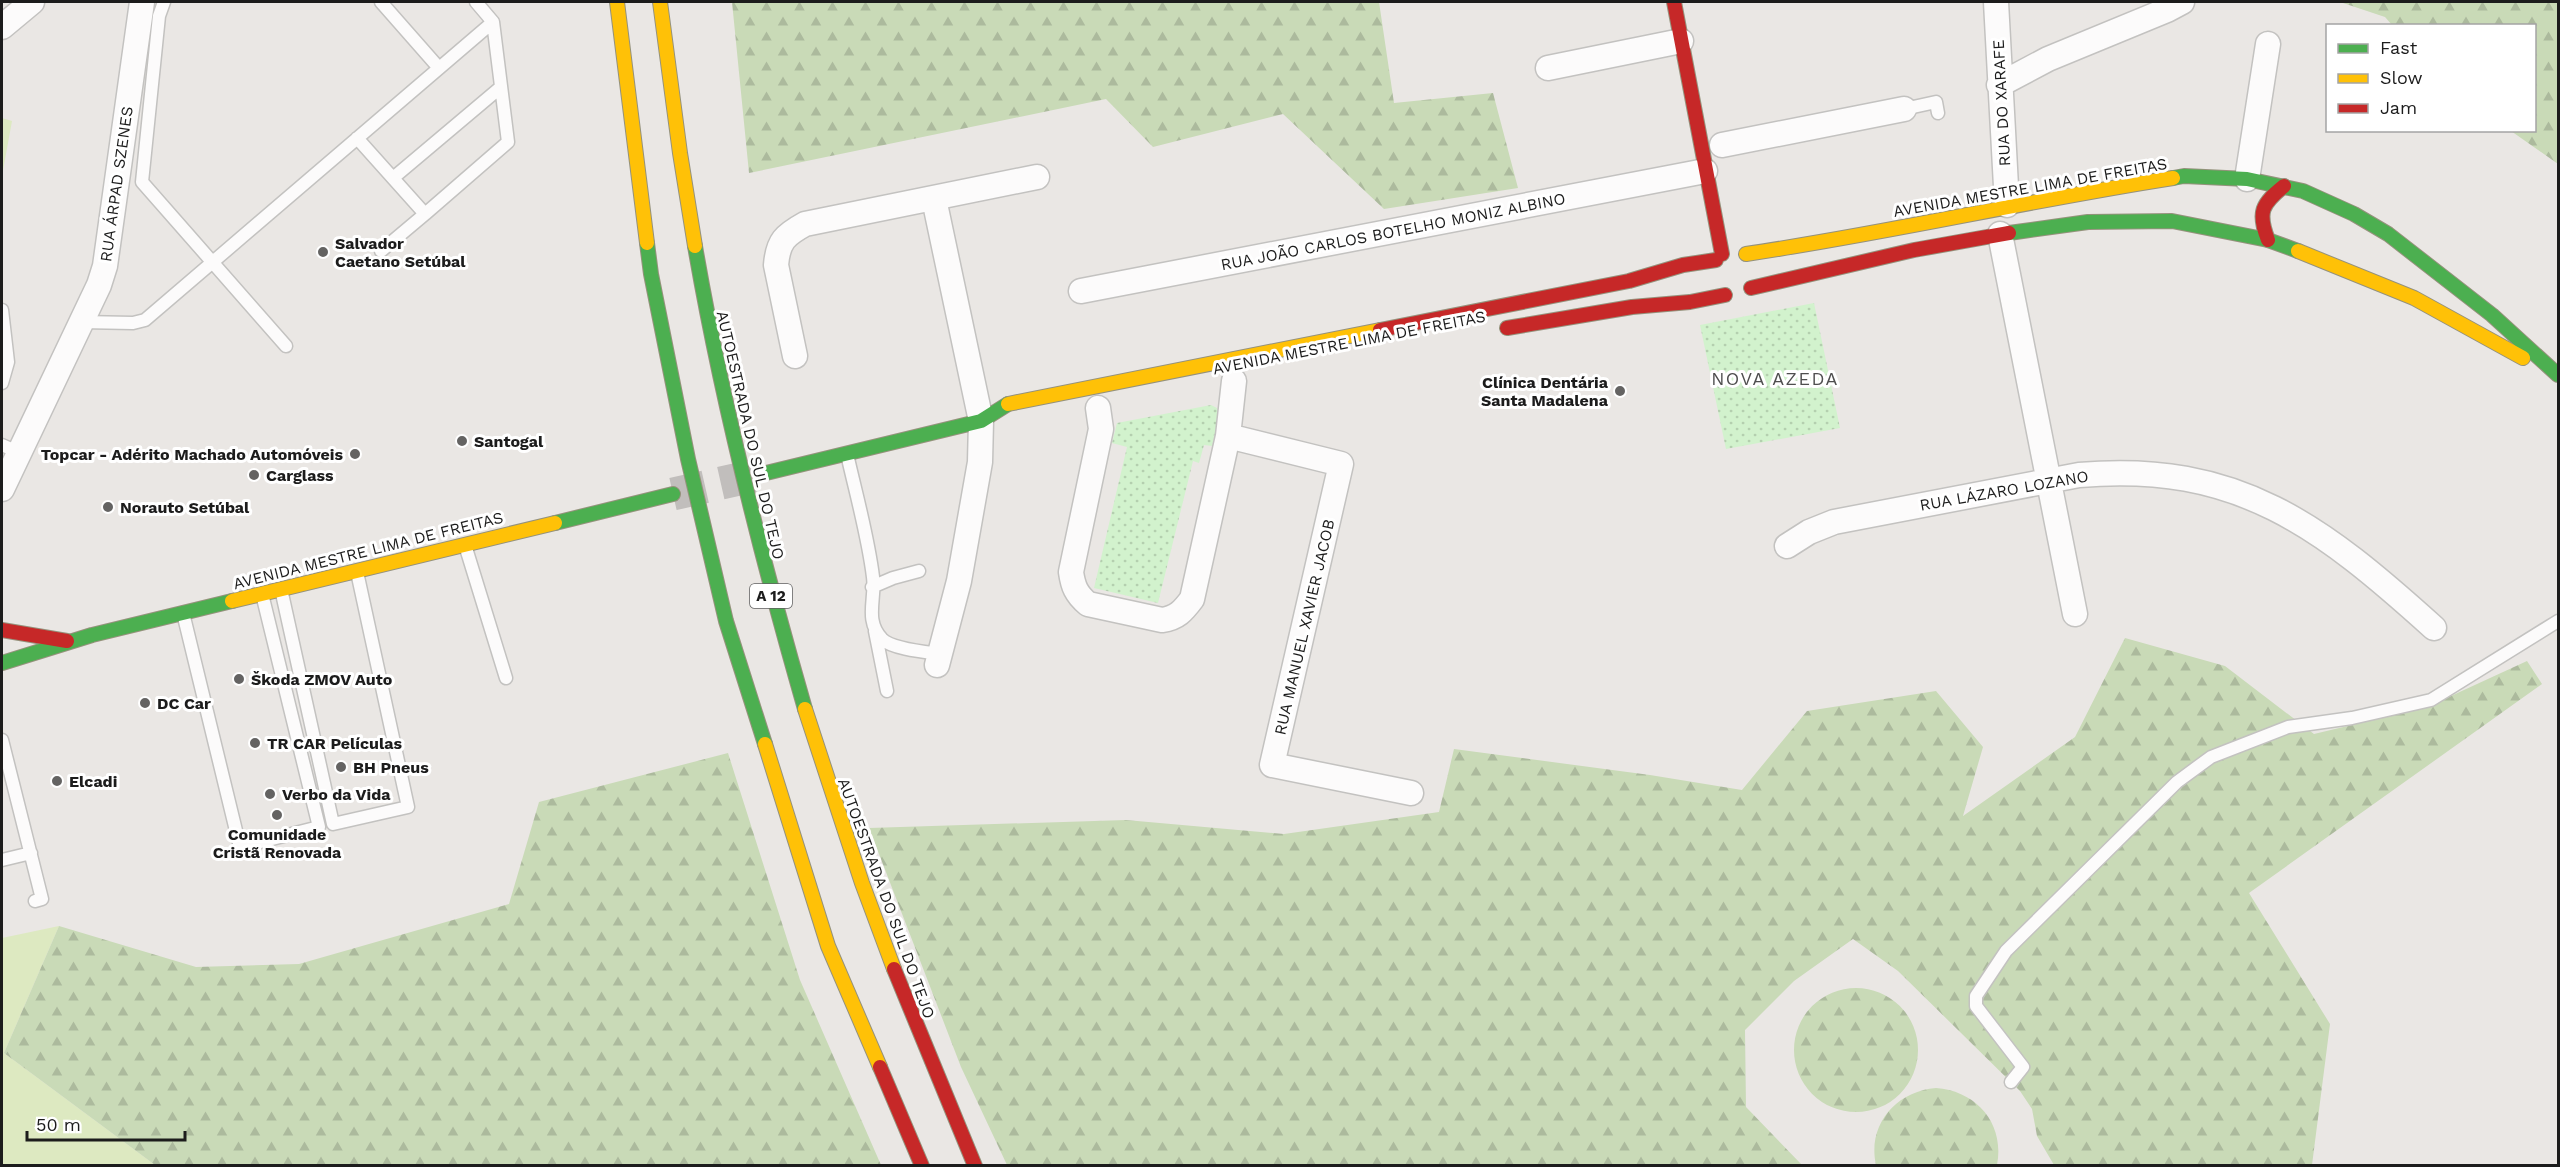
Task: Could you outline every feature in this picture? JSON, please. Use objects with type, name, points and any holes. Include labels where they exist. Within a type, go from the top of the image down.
[{"type":"main road","points":[[617,2],[651,274],[688,459],[726,621],[828,946],[922,1166]]},
{"type":"main road","name":"AUTOESTRADA DO SUL DO TEJO","points":[[660,2],[673,112],[705,306],[750,512],[789,660],[833,803],[863,889],[916,1027],[975,1166]]},
{"type":"main road","points":[[1674,2],[1705,171],[1717,267],[1725,295],[1744,294],[1751,288],[1755,270],[1742,249],[1717,267]]},
{"type":"main road","name":"AVENIDA MESTRE LIMA DE FREITAS","points":[[1742,249],[1834,241],[2007,205],[2184,176],[2247,179],[2302,191],[2354,214],[2388,234],[2492,315],[2554,372]]},
{"type":"main road","points":[[2209,178],[2218,189]]},
{"type":"main road","points":[[2268,240],[2261,223],[2261,210],[2266,200],[2284,186]]},
{"type":"main road","points":[[2206,226],[2218,216]]},
{"type":"main road","name":"AVENIDA MESTRE LIMA DE FREITAS","points":[[1751,288],[1914,250],[2000,234],[2088,222],[2172,222],[2206,226],[2268,240],[2406,294],[2505,350],[2554,372]]},
{"type":"main road","name":"AVENIDA MESTRE LIMA DE FREITAS","points":[[766,472],[991,422],[1009,403],[1629,281],[1683,265],[1717,267]]},
{"type":"main road","name":"AVENIDA MESTRE LIMA DE FREITAS","points":[[1489,332],[1632,307],[1690,302],[1725,295]]},
{"type":"main road","name":"AVENIDA MESTRE LIMA DE FREITAS","points":[[2,663],[27,657],[92,634],[673,494]]},
{"type":"main road","name":"AVENIDA MESTRE LIMA DE FREITAS","points":[[2,630],[72,642]]},
{"type":"street","points":[[2,27],[32,2]]},
{"type":"street","name":"RUA ÁRPAD SZENES","points":[[3,480],[10,449],[81,322],[99,285],[108,250],[142,2]]},
{"type":"street","name":"RUA DO XARAFE","points":[[1995,2],[2007,205]]},
{"type":"street","points":[[1999,84],[2048,59],[2182,2]]},
{"type":"street","points":[[1548,68],[1681,41]]},
{"type":"street","points":[[2247,179],[2268,44]]},
{"type":"street","points":[[1722,145],[1904,110]]},
{"type":"street","name":"RUA JOÃO CARLOS BOTELHO MONIZ ALBINO","points":[[1081,291],[1705,171]]},
{"type":"street","points":[[795,356],[776,265],[778,251],[786,234],[805,224],[1037,177]]},
{"type":"street","points":[[934,199],[991,422],[980,462],[959,581],[938,660]]},
{"type":"street","points":[[2000,234],[2075,614]]},
{"type":"street","points":[[1098,408],[1101,429],[1071,572],[1072,585],[1079,597],[1088,604],[1162,620],[1173,619],[1183,612],[1192,599],[1228,436],[1234,381]]},
{"type":"street","name":"RUA MANUEL XAVIER JACOB","points":[[1228,436],[1341,464],[1272,765],[1411,793]]},
{"type":"street","name":"RUA LÁZARO LOZANO","points":[[1787,546],[1809,532],[1834,522],[2049,480],[2098,473],[2134,473],[2191,480],[2246,495],[2276,508],[2334,543],[2364,566],[2434,628]]},
{"type":"lane","points":[[165,2],[159,16],[142,182],[285,346]]},
{"type":"lane","points":[[381,2],[439,68]]},
{"type":"lane","points":[[381,251],[508,142],[494,22],[476,2]]},
{"type":"lane","points":[[81,322],[133,323],[145,320],[494,22]]},
{"type":"lane","points":[[393,178],[501,87]]},
{"type":"lane","points":[[1904,110],[1936,102],[1938,113]]},
{"type":"lane","points":[[357,138],[425,214]]},
{"type":"lane","points":[[2,310],[8,362],[2,383]]},
{"type":"lane","points":[[846,453],[874,579],[870,602],[887,691]]},
{"type":"lane","points":[[465,544],[506,678]]},
{"type":"lane","points":[[281,588],[333,824],[408,807],[356,570]]},
{"type":"lane","points":[[873,587],[919,571]]},
{"type":"lane","points":[[183,613],[240,847],[286,836],[319,827],[261,593]]},
{"type":"lane","points":[[2011,1082],[2023,1067],[1976,1006],[1976,996],[2006,951],[2177,782],[2211,757],[2288,727],[2352,718],[2431,700],[2559,621]]},
{"type":"lane","points":[[874,630],[884,641],[938,660]]},
{"type":"lane","points":[[2,740],[42,899],[34,901]]},
{"type":"lane","points":[[2,860],[31,853]]},
{"type":"green space","points":[[732,2],[1379,2],[1394,103],[1493,93],[1518,188],[1384,209],[1283,114],[1153,147],[1106,99],[749,173]]},
{"type":"green space","points":[[2340,2],[2558,2],[2558,164],[2512,132],[2536,132],[2536,24],[2391,24],[2385,17]]},
{"type":"green space","points":[[2,118],[12,121],[2,176]]},
{"type":"green space","points":[[1814,303],[1840,428],[1726,449],[1700,325]]},
{"type":"green space","points":[[1211,405],[1217,408],[1219,416],[1212,446],[1204,445],[1199,463],[1193,461],[1158,603],[1094,588],[1127,447],[1112,443],[1117,423]]},
{"type":"green space","points":[[2125,638],[2225,666],[2314,734],[2427,707],[2527,661],[2542,684],[2249,893],[2330,1024],[2312,1165],[2054,1165],[2037,1136],[2032,1109],[2020,1091],[1898,971],[1853,939],[1794,981],[1745,1030],[1746,1107],[1802,1165],[1007,1165],[961,1067],[869,828],[1126,820],[1284,834],[1439,812],[1454,749],[1650,775],[1742,790],[1807,711],[1936,691],[1983,747],[1963,816],[2075,737]]},
{"type":"green space","points":[[728,753],[800,980],[881,1165],[155,1165],[4,1053],[59,926],[196,967],[299,964],[509,904],[539,802]]},
{"type":"green space","points":[[59,926],[4,1053],[155,1165],[2,1165],[2,938]]},
{"type":"green space","points":[[1856,988],[1880,992],[1900,1006],[1914,1026],[1918,1050],[1914,1074],[1900,1094],[1880,1108],[1856,1112],[1832,1108],[1812,1094],[1798,1074],[1794,1050],[1798,1026],[1812,1006],[1832,992]]},
{"type":"green space","points":[[1936,1088],[1951,1090],[1964,1096],[1985,1112],[1997,1136],[1997,1165],[1876,1165],[1874,1150],[1876,1137],[1880,1124],[1888,1113],[1908,1096]]},
{"type":"tunnel","points":[[673,494],[766,473]]},
{"type":"traffic: fast","points":[[2173,178],[2184,176],[2247,179],[2303,191],[2354,214],[2388,234],[2492,315],[2558,375]]},
{"type":"traffic: fast","points":[[2009,233],[2088,222],[2172,221],[2268,240],[2298,251]]},
{"type":"traffic: fast","points":[[647,243],[651,274],[688,459],[726,621],[765,744]]},
{"type":"traffic: fast","points":[[695,246],[730,421],[773,594],[805,709]]},
{"type":"traffic: fast","points":[[766,473],[981,421],[1008,404]]},
{"type":"traffic: fast","points":[[555,523],[673,494]]},
{"type":"traffic: fast","points":[[2,663],[92,635],[232,601]]},
{"type":"traffic: slow","points":[[617,2],[647,243]]},
{"type":"traffic: slow","points":[[660,2],[695,246]]},
{"type":"traffic: slow","points":[[1746,254],[2173,178]]},
{"type":"traffic: slow","points":[[2298,251],[2414,298],[2523,358]]},
{"type":"traffic: slow","points":[[1008,404],[1380,330]]},
{"type":"traffic: slow","points":[[232,601],[555,523]]},
{"type":"traffic: slow","points":[[805,709],[862,883],[894,969]]},
{"type":"traffic: slow","points":[[765,744],[828,946],[880,1067]]},
{"type":"traffic: jam","points":[[1674,2],[1722,254]]},
{"type":"traffic: jam","points":[[2268,240],[2262,215],[2266,204],[2284,186]]},
{"type":"traffic: jam","points":[[1751,288],[1914,250],[2009,233]]},
{"type":"traffic: jam","points":[[1380,330],[1629,281],[1683,265],[1716,260]]},
{"type":"traffic: jam","points":[[1507,328],[1632,307],[1690,302],[1725,295]]},
{"type":"traffic: jam","points":[[2,630],[67,641]]},
{"type":"traffic: jam","points":[[894,969],[975,1166]]},
{"type":"traffic: jam","points":[[880,1067],[922,1166]]},
{"type":"place","name":"Salvador Caetano Setúbal","points":[[323,252]]},
{"type":"place","name":"Clínica Dentária Santa Madalena","points":[[1620,391]]},
{"type":"place","name":"Santogal","points":[[462,441]]},
{"type":"place","name":"Topcar - Adérito Machado Automóveis","points":[[355,454]]},
{"type":"place","name":"Carglass","points":[[254,475]]},
{"type":"place","name":"Norauto Setúbal","points":[[108,507]]},
{"type":"place","name":"Škoda ZMOV Auto","points":[[239,679]]},
{"type":"place","name":"DC Car","points":[[145,703]]},
{"type":"place","name":"TR CAR Películas","points":[[255,743]]},
{"type":"place","name":"BH Pneus","points":[[341,767]]},
{"type":"place","name":"Elcadi","points":[[57,781]]},
{"type":"place","name":"Verbo da Vida","points":[[270,794]]},
{"type":"place","name":"Comunidade Cristã Renovada","points":[[277,815]]},
{"type":"district","name":"NOVA AZEDA","points":[[1775,379]]}]
